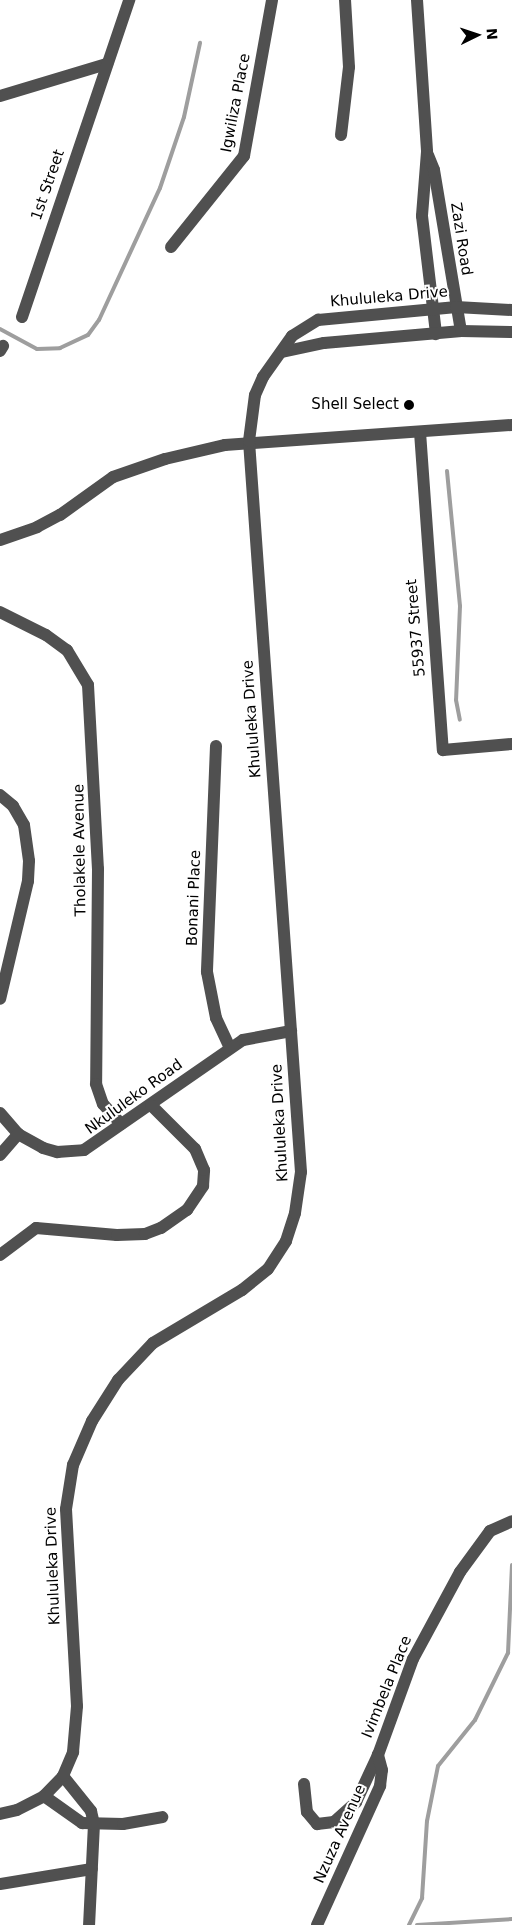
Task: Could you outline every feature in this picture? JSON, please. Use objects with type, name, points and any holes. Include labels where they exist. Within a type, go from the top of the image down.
[{"type":"street","name":"1st Street","points":[[22,317],[129,0]]},
{"type":"street","name":"Igwiliza Place","points":[[171,247],[244,156],[272,0]]},
{"type":"street","points":[[341,135],[349,67],[345,0]]},
{"type":"street","name":"Zazi Road","points":[[418,0],[427,152],[422,216],[436,334]]},
{"type":"street","points":[[0,96],[107,64]]},
{"type":"street","name":"Zazi Road","points":[[427,152],[434,170],[461,331]]},
{"type":"street","name":"Khululeka Drive","points":[[44,1796],[63,1776],[73,1752],[77,1728],[65,1535],[73,1466],[103,1400],[134,1360],[171,1330],[248,1286],[268,1269],[286,1241],[296,1213],[300,1172],[249,441],[255,395],[263,377],[292,336],[318,320],[456,307],[512,310]]},
{"type":"street","points":[[282,352],[324,343],[461,331],[512,332]]},
{"type":"street","points":[[0,540],[37,528],[113,477],[165,459],[249,441],[512,425]]},
{"type":"street","name":"55937 Street","points":[[420,432],[442,750],[512,745]]},
{"type":"street","name":"Tholakele Avenue","points":[[0,612],[46,635],[67,650],[88,685],[98,868],[96,1084],[103,1104],[122,1124]]},
{"type":"street","name":"Bonani Place","points":[[216,746],[207,972],[216,1018],[230,1048]]},
{"type":"street","points":[[0,795],[13,806],[24,825],[29,861],[28,881],[0,999]]},
{"type":"street","name":"Nkululeko Road","points":[[0,1113],[18,1134],[43,1148],[77,1152],[90,1148],[230,1048],[254,1036],[291,1031]]},
{"type":"street","points":[[0,1255],[36,1228],[117,1235],[145,1234],[161,1228],[187,1210],[203,1186],[204,1170],[195,1149],[151,1105]]},
{"type":"street","points":[[0,1155],[18,1134]]},
{"type":"street","name":"Ivimbela Place","points":[[304,1784],[307,1812],[311,1820],[324,1824],[334,1822],[356,1802],[378,1755],[413,1659],[460,1572],[490,1531],[512,1521]]},
{"type":"street","name":"Nzuza Avenue","points":[[317,1925],[380,1786],[382,1770],[378,1755]]},
{"type":"street","points":[[63,1776],[91,1811],[94,1824],[89,1925]]},
{"type":"street","points":[[0,1814],[17,1810],[44,1796],[82,1823],[137,1822],[162,1816]]},
{"type":"street","points":[[0,1884],[92,1869]]},
{"type":"waterway","points":[[0,329],[37,349],[60,348],[88,335],[99,320],[160,188],[184,117],[200,43]]},
{"type":"waterway","points":[[447,471],[460,606],[456,700],[460,720]]},
{"type":"waterway","points":[[409,1925],[422,1898],[427,1821],[438,1766],[475,1720],[508,1653],[512,1565]]},
{"type":"waterway","points":[[417,1925],[512,1919]]},
{"type":"place","name":"Shell Select","points":[[409,405]]}]
